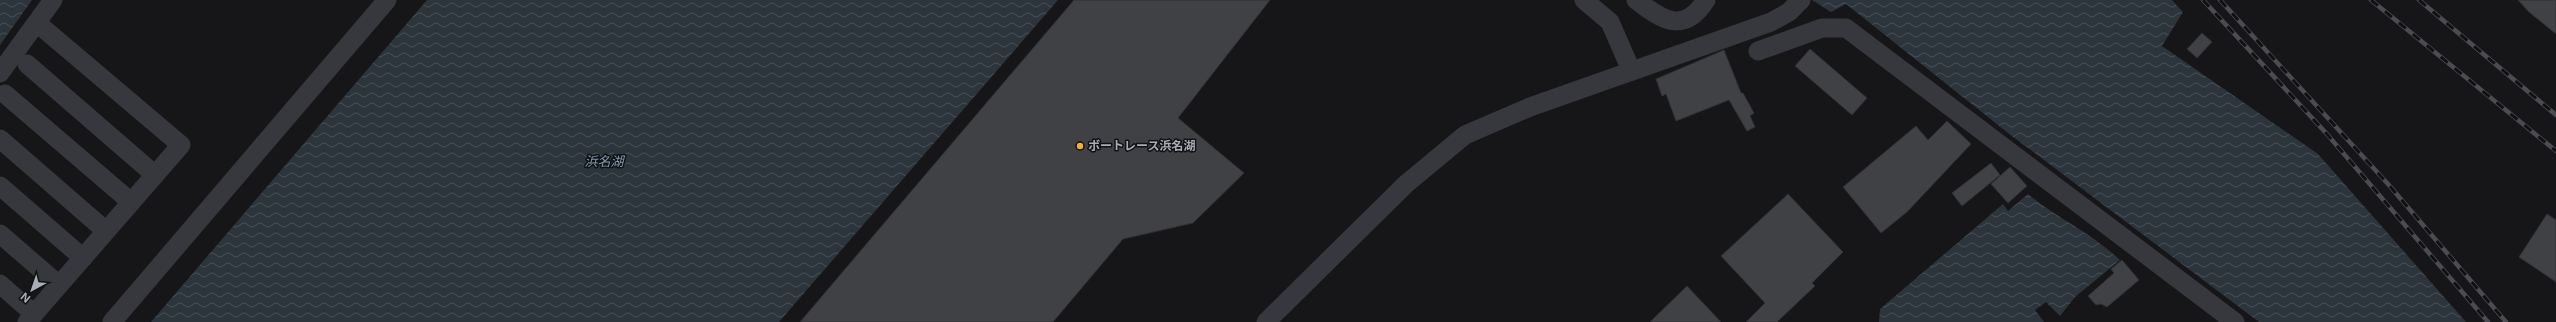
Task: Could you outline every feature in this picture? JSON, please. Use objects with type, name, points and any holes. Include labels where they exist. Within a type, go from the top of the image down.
[{"type":"street","points":[[0,73],[53,0]]},
{"type":"street","points":[[112,322],[387,0]]},
{"type":"street","points":[[1584,0],[1610,22],[1631,70]]},
{"type":"street","points":[[1636,0],[1663,19],[1674,22],[1693,15],[1706,0]]},
{"type":"street","points":[[1266,322],[1406,184],[1465,135],[1530,107],[1631,70],[1772,22],[1789,12],[1801,0]]},
{"type":"street","points":[[0,284],[31,318],[181,145],[37,23]]},
{"type":"street","points":[[1758,51],[1822,28],[1846,28],[2236,322]]},
{"type":"street","points":[[27,64],[155,175]]},
{"type":"street","points":[[5,94],[131,202]]},
{"type":"street","points":[[0,139],[106,231]]},
{"type":"street","points":[[0,186],[83,258]]},
{"type":"street","points":[[0,234],[59,285]]},
{"type":"water","points":[[0,0],[32,0],[0,45]]},
{"type":"water","name":"浜名湖","points":[[427,0],[1058,0],[779,322],[151,322]]},
{"type":"water","points":[[1812,0],[2172,0],[2183,12],[2162,46],[2318,154],[2466,322],[2259,322],[2008,133],[1846,4],[1831,12]]},
{"type":"water","points":[[2028,194],[2039,203],[2087,234],[2120,260],[2075,297],[2060,316],[2046,302],[2035,310],[2044,322],[1879,322],[1880,309],[2003,204],[2008,211]]},
{"type":"building","name":"ボートレース浜名湖","points":[[1074,0],[1270,0],[1178,118],[1244,173],[1193,223],[1123,239],[1053,322],[800,322]]},
{"type":"building","points":[[2518,0],[2556,0],[2556,34],[2529,12]]},
{"type":"building","points":[[2202,33],[2212,42],[2197,58],[2187,49]]},
{"type":"building","points":[[1810,49],[1867,98],[1852,115],[1795,66]]},
{"type":"building","points":[[1724,50],[1741,93],[1743,93],[1754,113],[1750,116],[1755,127],[1747,131],[1729,100],[1676,121],[1666,94],[1662,96],[1656,79]]},
{"type":"building","points":[[1947,121],[1971,144],[1907,212],[1881,233],[1843,187],[1916,126],[1928,140]]},
{"type":"building","points":[[1991,163],[2000,175],[1962,206],[1952,193]]},
{"type":"building","points":[[2010,167],[2027,186],[2008,203],[1991,184]]},
{"type":"building","points":[[1788,194],[1843,252],[1812,283],[1815,286],[1777,322],[1746,322],[1765,303],[1721,256]]},
{"type":"building","points":[[2547,214],[2556,220],[2556,282],[2519,257]]},
{"type":"building","points":[[2122,260],[2139,280],[2107,307],[2101,304],[2096,305],[2088,296],[2114,273],[2111,269]]},
{"type":"building","points":[[1687,286],[1721,322],[1650,322]]},
{"type":"railway","points":[[2203,0],[2326,133],[2488,322]]},
{"type":"railway","points":[[2220,0],[2388,184],[2506,322]]},
{"type":"railway","points":[[2371,0],[2556,151]]},
{"type":"railway","points":[[2419,0],[2556,115]]},
{"type":"place","name":"ボートレース浜名湖","points":[[1080,146]]}]
